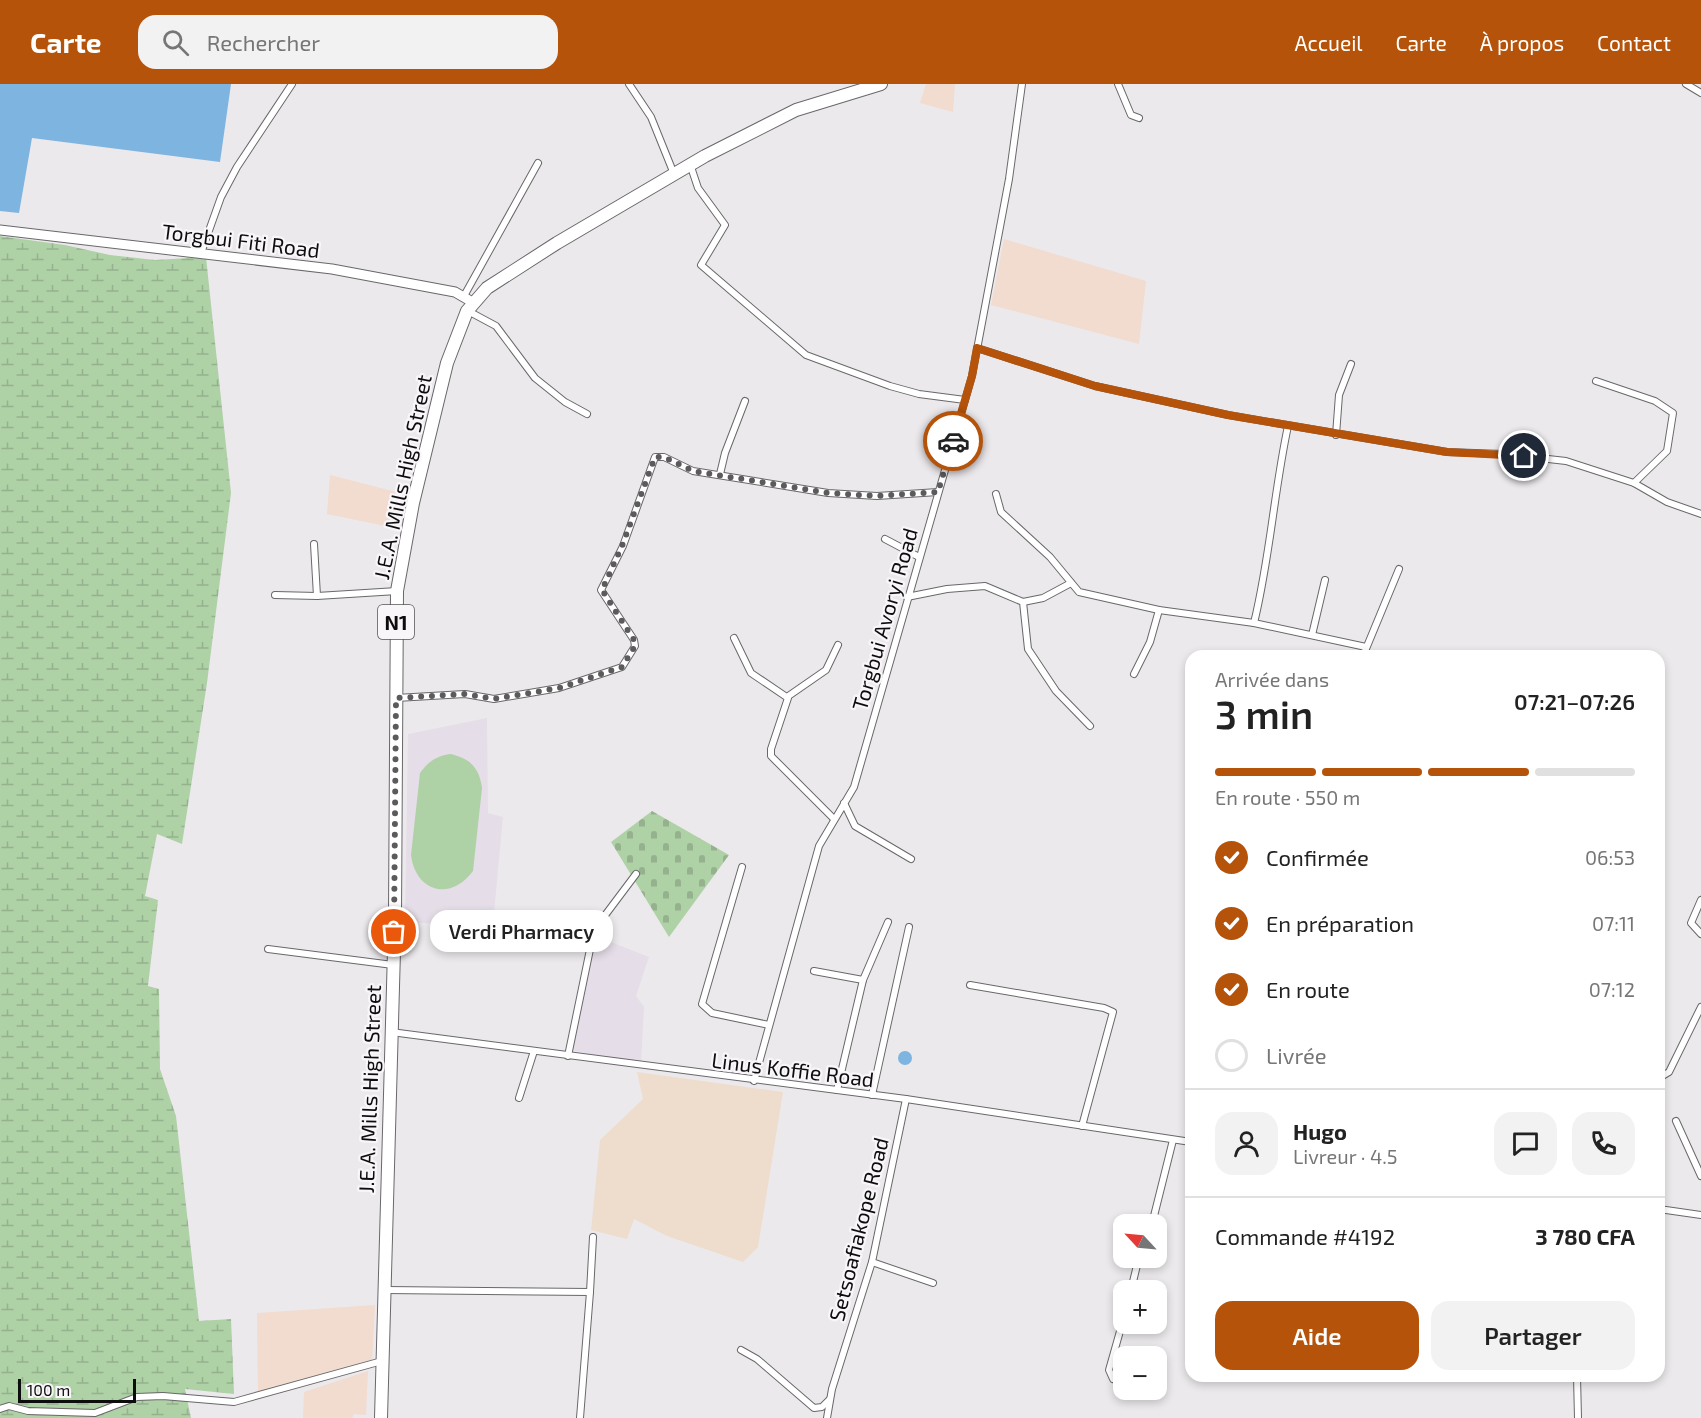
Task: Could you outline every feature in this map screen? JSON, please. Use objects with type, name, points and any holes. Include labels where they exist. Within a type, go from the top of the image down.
[{"type":"highway","name":"J.E.A. Mills High Street","points":[[381,1418],[393,964],[397,591],[427,436],[447,363],[468,303],[487,288],[690,164],[796,110],[881,84]]},
{"type":"street","points":[[201,253],[221,197],[237,167],[292,84]]},
{"type":"street","points":[[629,84],[651,117],[674,174]]},
{"type":"street","name":"Torgbui Avoryi Road","points":[[754,1081],[819,846],[854,787],[965,400],[1010,179],[1022,84]]},
{"type":"street","points":[[1118,84],[1131,115],[1139,118]]},
{"type":"street","points":[[1686,84],[1701,93]]},
{"type":"street","points":[[537,163],[468,303],[496,326],[514,345],[535,378],[565,402],[587,414]]},
{"type":"street","points":[[690,164],[698,188],[725,225],[701,266],[740,300],[806,355],[890,386],[919,394],[965,400]]},
{"type":"street","name":"Torgbui Fiti Road","points":[[0,230],[332,269],[455,292],[468,303]]},
{"type":"street","points":[[977,348],[1095,386],[1288,426],[1447,452],[1503,454],[1566,461],[1634,483],[1668,502],[1701,514]]},
{"type":"street","points":[[1336,435],[1339,395],[1351,364]]},
{"type":"street","points":[[1596,381],[1655,400],[1673,413],[1667,451],[1634,483]]},
{"type":"street","points":[[720,474],[725,453],[745,401]]},
{"type":"street","points":[[1254,623],[1271,536],[1276,482],[1288,426]]},
{"type":"street","points":[[396,698],[465,694],[494,699],[559,688],[622,667],[635,646],[634,640],[602,590],[622,546],[655,457],[664,457],[693,471],[828,493],[877,496],[938,492]]},
{"type":"street","points":[[996,494],[1000,512],[1050,557],[1079,592],[1159,610],[1254,623],[1366,647]]},
{"type":"street","points":[[885,539],[919,557]]},
{"type":"street","points":[[315,544],[317,596]]},
{"type":"street","points":[[1365,650],[1399,569]]},
{"type":"street","points":[[1312,635],[1325,580]]},
{"type":"street","points":[[907,597],[947,589],[985,586],[1023,602],[1042,598],[1071,583]]},
{"type":"street","points":[[275,595],[317,596],[397,591]]},
{"type":"street","points":[[1023,602],[1028,649],[1056,691],[1090,726]]},
{"type":"street","points":[[1134,674],[1150,642],[1159,610]]},
{"type":"street","points":[[734,638],[751,673],[788,697]]},
{"type":"street","points":[[788,697],[826,670],[838,645]]},
{"type":"street","points":[[788,697],[788,704],[771,748],[771,756],[834,819]]},
{"type":"street","points":[[844,803],[855,826],[911,859]]},
{"type":"street","points":[[742,867],[702,1004],[712,1013],[769,1025]]},
{"type":"street","points":[[568,1056],[594,930],[636,874]]},
{"type":"street","points":[[1701,900],[1691,923],[1701,934]]},
{"type":"street","points":[[837,1090],[863,980],[888,922]]},
{"type":"street","points":[[872,1095],[909,927]]},
{"type":"street","points":[[268,949],[393,964]]},
{"type":"street","points":[[814,971],[863,980]]},
{"type":"street","points":[[970,985],[1104,1008],[1113,1012],[1082,1126]]},
{"type":"street","points":[[1665,1074],[1669,1072],[1701,1007]]},
{"type":"street","name":"Linus Koffie Road","points":[[390,1032],[906,1099],[1185,1141]]},
{"type":"street","points":[[519,1098],[534,1051]]},
{"type":"street","name":"Setsoafiakope Road","points":[[827,1418],[829,1400],[872,1262],[906,1099]]},
{"type":"street","points":[[1676,1121],[1701,1176]]},
{"type":"street","points":[[1154,1214],[1173,1140]]},
{"type":"street","points":[[1665,1210],[1701,1215]]},
{"type":"street","points":[[580,1418],[593,1237]]},
{"type":"street","points":[[872,1262],[933,1283]]},
{"type":"street","points":[[384,1290],[590,1292]]},
{"type":"street","points":[[741,1350],[757,1359],[814,1408],[822,1407],[829,1400]]},
{"type":"street","points":[[1113,1356],[1109,1370],[1113,1379]]},
{"type":"street","points":[[0,1409],[9,1406],[28,1411],[95,1413],[137,1397],[163,1396],[234,1402],[383,1360]]},
{"type":"street","points":[[1577,1382],[1578,1418]]},
{"type":"shaded area","points":[[926,84],[955,84],[953,112],[920,103]]},
{"type":"shaded area","points":[[1004,239],[1146,281],[1139,344],[991,305]]},
{"type":"shaded area","points":[[330,475],[408,495],[400,529],[327,514]]},
{"type":"shaded area","points":[[487,718],[488,813],[503,817],[493,923],[460,925],[405,922],[408,734]]},
{"type":"shaded area","points":[[596,936],[649,957],[636,996],[644,1007],[641,1064],[570,1050]]},
{"type":"shaded area","points":[[637,1072],[783,1092],[758,1247],[743,1262],[667,1236],[634,1219],[627,1239],[591,1230],[600,1140],[643,1099]]},
{"type":"shaded area","points":[[375,1305],[372,1362],[258,1393],[257,1313]]},
{"type":"shaded area","points":[[368,1371],[366,1415],[354,1414],[352,1418],[303,1418],[304,1392]]},
{"type":"green space","points":[[0,236],[65,245],[110,255],[155,260],[206,257],[231,493],[207,683],[182,844],[157,834],[145,896],[158,900],[148,986],[159,989],[160,1069],[176,1116],[199,1321],[231,1319],[234,1394],[185,1389],[191,1418],[0,1418]]},
{"type":"green space","points":[[451,754],[473,765],[479,775],[482,788],[473,871],[455,886],[445,889],[427,885],[420,878],[414,868],[411,855],[420,773],[433,760]]},
{"type":"green space","points":[[652,811],[729,855],[669,937],[611,842]]},
{"type":"water","points":[[0,84],[231,84],[220,162],[32,138],[19,213],[0,211]]},
{"type":"water","points":[[902,1051],[908,1051],[912,1058],[908,1065],[902,1065],[898,1061],[898,1055]]},
{"type":"way so far","points":[[394,932],[396,698],[465,694],[494,699],[559,688],[613,672],[622,667],[635,646],[634,640],[602,594],[602,590],[622,546],[655,457],[664,457],[693,471],[704,473],[741,477],[828,493],[877,496],[938,492],[953,441]]},
{"type":"place","name":"Verdi Pharmacy","points":[[394,932]]},
{"type":"route","points":[[953,441],[972,376],[977,348],[1095,386],[1228,415],[1447,452],[1524,456]]}]
